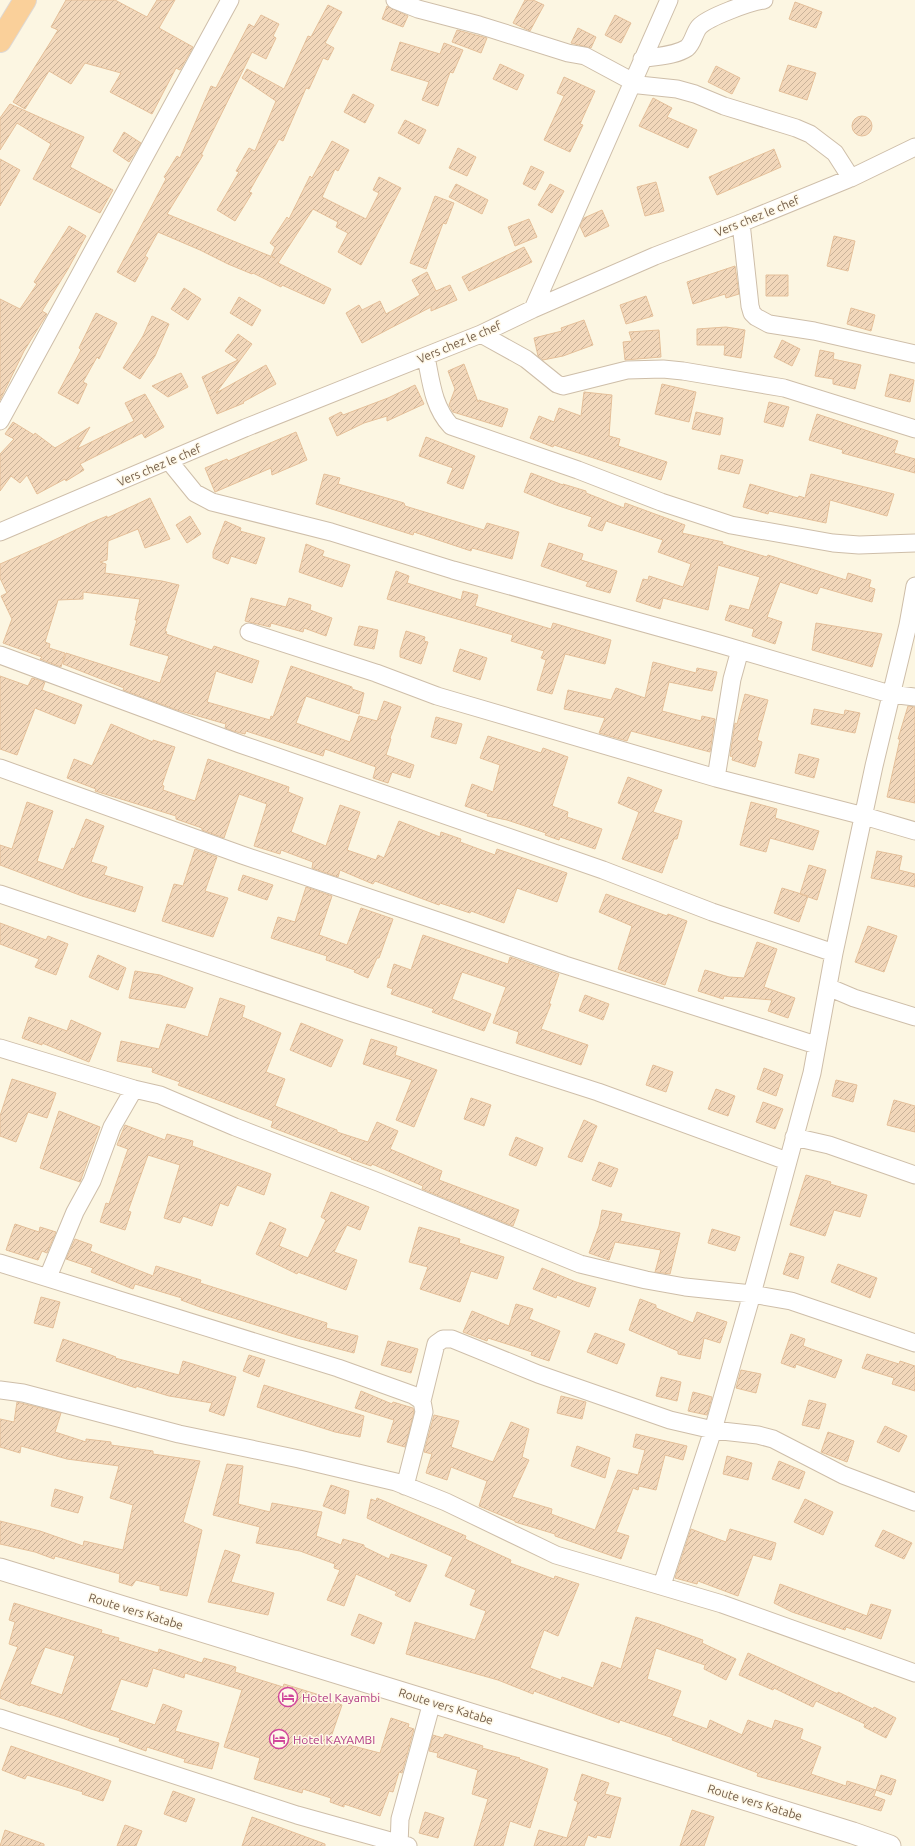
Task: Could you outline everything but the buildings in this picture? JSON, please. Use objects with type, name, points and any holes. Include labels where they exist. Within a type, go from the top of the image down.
[{"type":"highway","points":[[1,38],[25,0]]},
{"type":"street","points":[[0,421],[230,0]]},
{"type":"street","points":[[395,0],[568,53],[586,56],[639,85],[683,90],[724,106],[810,134],[835,153],[851,178]]},
{"type":"street","points":[[533,309],[669,0]]},
{"type":"street","points":[[642,59],[680,52],[689,47],[697,29],[703,23],[740,7],[764,0]]},
{"type":"street","name":"Vers chez le chef","points":[[0,532],[245,428],[481,334],[533,309],[655,256],[742,224],[851,178],[915,147]]},
{"type":"street","points":[[742,224],[750,306],[752,313],[756,317],[769,324],[814,331],[915,354]]},
{"type":"street","points":[[481,334],[526,359],[557,384],[563,386],[627,370],[663,369],[683,371],[784,388],[872,417],[915,429]]},
{"type":"street","points":[[426,357],[434,396],[443,418],[451,426],[578,470],[661,502],[731,525],[832,543],[859,545],[915,543]]},
{"type":"street","points":[[169,461],[195,493],[212,502],[331,532],[452,570],[740,650],[890,694],[915,696]]},
{"type":"street","points":[[662,1585],[713,1430],[752,1294],[812,1073],[834,953],[890,694],[908,625],[915,586]]},
{"type":"street","points":[[249,632],[376,673],[437,696],[716,778],[864,816],[915,831]]},
{"type":"street","points":[[716,778],[732,679],[740,650]]},
{"type":"street","points":[[0,655],[240,744],[603,870],[712,912],[834,953]]},
{"type":"street","points":[[0,768],[242,855],[444,924],[565,965],[816,1045]]},
{"type":"street","points":[[0,894],[353,1013],[598,1092],[787,1161]]},
{"type":"street","points":[[828,988],[854,998],[915,1017]]},
{"type":"street","points":[[0,1048],[134,1089],[160,1095],[235,1127],[378,1182],[580,1264],[646,1280],[685,1287],[752,1294],[791,1301],[915,1343]]},
{"type":"street","points":[[48,1277],[75,1212],[92,1181],[112,1127],[134,1089]]},
{"type":"street","points":[[794,1137],[829,1145],[915,1175]]},
{"type":"street","points":[[0,1263],[338,1368],[413,1395],[422,1401]]},
{"type":"street","points":[[405,1486],[424,1412],[422,1401],[436,1344],[443,1339],[452,1339],[538,1374],[670,1420],[713,1430],[758,1435],[773,1439],[843,1475],[915,1502]]},
{"type":"street","points":[[0,1390],[23,1393],[179,1434],[299,1459],[396,1482],[446,1502],[556,1555],[662,1585],[765,1619],[915,1673]]},
{"type":"street","name":"Route vers Katabe","points":[[0,1570],[845,1830],[890,1846]]},
{"type":"street","points":[[0,1718],[297,1815],[402,1845],[400,1819],[432,1702]]},
{"type":"place","name":"Hotel Kayambi","points":[[288,1697]]},
{"type":"place","name":"Hotel KAYAMBI","points":[[279,1739]]}]
